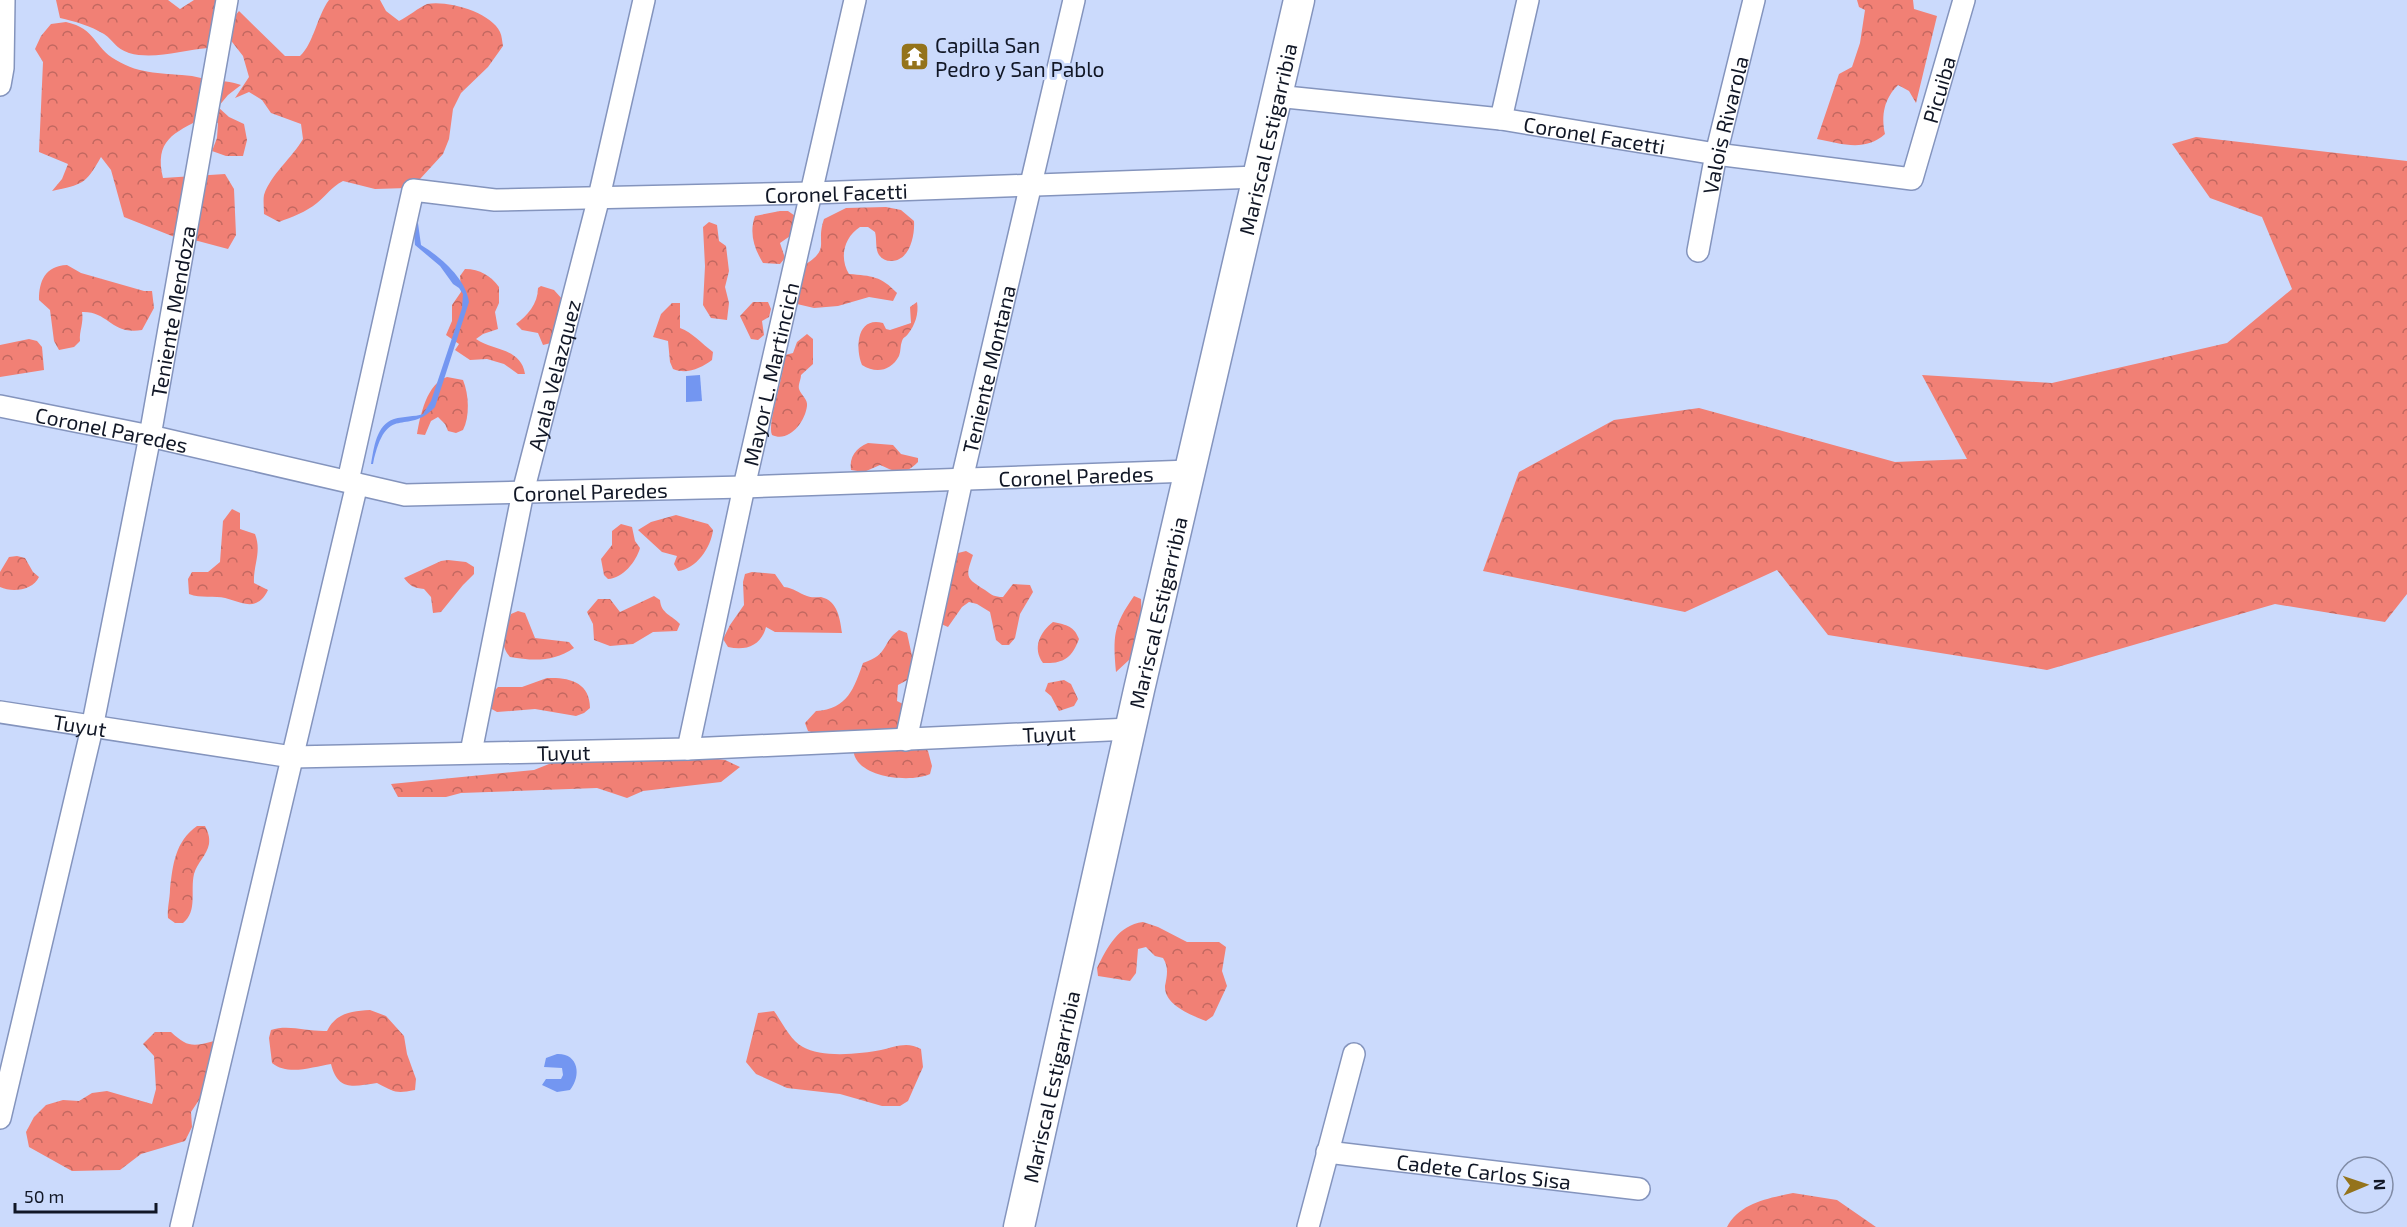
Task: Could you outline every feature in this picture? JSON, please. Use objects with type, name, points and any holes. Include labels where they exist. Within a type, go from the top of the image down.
[{"type":"street","points":[[1,73],[3,0]]},
{"type":"street","name":"Teniente Mendoza","points":[[0,1118],[92,728],[150,436],[227,0]]},
{"type":"street","name":"Ayala Velazquez","points":[[471,752],[523,492],[599,197],[644,0]]},
{"type":"street","name":"Mayor L. Martincich","points":[[688,749],[744,487],[855,0]]},
{"type":"street","name":"Teniente Montana","points":[[906,740],[962,479],[1074,0]]},
{"type":"street","name":"Mariscal Estigarribia","points":[[1019,1227],[1130,729],[1299,0]]},
{"type":"street","points":[[1501,119],[1528,0]]},
{"type":"street","name":"Valois Rivarola","points":[[1698,250],[1716,154],[1754,0]]},
{"type":"street","name":"Picuiba","points":[[1912,179],[1964,0]]},
{"type":"street","name":"Coronel Facetti","points":[[1276,96],[1501,119],[1716,154],[1912,179]]},
{"type":"street","name":"Coronel Facetti","points":[[353,483],[413,190],[495,200],[812,193],[1258,177]]},
{"type":"street","name":"Coronel Paredes","points":[[0,406],[150,436],[405,495],[744,487],[1190,471]]},
{"type":"street","points":[[181,1227],[292,757],[353,483]]},
{"type":"street","name":"Tuyut","points":[[0,712],[92,728],[292,757],[688,749],[1130,729]]},
{"type":"street","points":[[1308,1227],[1354,1054]]},
{"type":"street","name":"Cadete Carlos Sisa","points":[[1327,1152],[1640,1189]]},
{"type":"green space","points":[[56,0],[168,0],[180,9],[194,0],[223,0],[208,48],[168,54],[139,55],[124,51],[99,31],[60,18]]},
{"type":"green space","points":[[329,0],[380,0],[386,11],[399,21],[427,4],[457,6],[478,13],[495,25],[501,34],[503,46],[488,67],[461,93],[453,109],[449,139],[443,154],[420,179],[407,188],[375,189],[343,181],[313,206],[279,222],[264,214],[264,195],[267,187],[303,139],[301,124],[271,113],[262,100],[249,92],[235,98],[249,77],[243,56],[229,38],[228,24],[239,11],[285,56],[300,56],[309,44]]},
{"type":"green space","points":[[1857,0],[1913,0],[1914,9],[1937,16],[1916,103],[1909,91],[1898,85],[1885,108],[1883,120],[1885,134],[1869,143],[1853,145],[1817,139],[1839,74],[1852,67],[1860,43],[1865,10],[1859,7]]},
{"type":"green space","points":[[66,22],[84,29],[103,50],[125,65],[153,72],[241,85],[218,107],[229,117],[244,124],[247,140],[243,156],[226,156],[212,151],[217,138],[218,123],[203,118],[183,128],[169,139],[161,155],[163,178],[225,174],[234,189],[236,235],[228,249],[198,241],[182,240],[124,217],[111,170],[101,157],[82,182],[52,191],[62,179],[68,164],[39,152],[43,62],[35,49],[41,36],[51,24]]},
{"type":"green space","points":[[2196,137],[2407,161],[2407,594],[2385,622],[2275,604],[2047,670],[1828,635],[1777,570],[1685,612],[1483,571],[1519,472],[1614,420],[1699,408],[1895,462],[1967,459],[1922,375],[2052,383],[2227,343],[2292,289],[2262,217],[2210,198],[2172,144]]},
{"type":"green space","points":[[886,207],[901,210],[914,221],[914,233],[907,252],[897,260],[884,260],[878,253],[875,232],[868,227],[860,227],[847,242],[844,261],[849,274],[876,278],[891,287],[897,293],[893,301],[869,297],[838,306],[814,308],[797,304],[796,297],[803,266],[820,250],[824,219],[846,208]]},
{"type":"green space","points":[[788,211],[801,220],[793,234],[780,243],[785,258],[780,264],[763,263],[753,240],[752,228],[755,216]]},
{"type":"green space","points":[[709,222],[717,225],[719,241],[726,246],[729,271],[725,287],[729,303],[727,320],[711,318],[703,305],[705,266],[703,227]]},
{"type":"green space","points":[[67,265],[81,273],[144,291],[152,291],[154,308],[142,330],[123,329],[98,315],[82,312],[80,341],[74,347],[59,350],[54,341],[50,310],[39,300],[39,293],[42,281],[48,272],[53,268]]},
{"type":"green space","points":[[465,269],[485,274],[499,287],[499,303],[495,312],[498,329],[476,339],[506,351],[518,359],[525,374],[518,374],[504,364],[487,359],[470,360],[455,350],[459,344],[446,335],[452,321],[452,305],[461,292],[460,276]]},
{"type":"green space","points":[[541,286],[554,290],[563,300],[551,343],[543,345],[538,333],[522,330],[516,324],[531,309],[538,294],[538,288]]},
{"type":"green space","points":[[753,302],[768,302],[771,309],[769,317],[762,321],[764,335],[758,340],[751,339],[740,316]]},
{"type":"green space","points":[[917,302],[917,315],[903,339],[896,361],[883,370],[873,370],[862,365],[859,342],[863,328],[874,322],[883,323],[886,329],[890,330],[911,323],[910,307]]},
{"type":"green space","points":[[672,303],[680,303],[680,328],[693,335],[713,352],[712,360],[694,370],[673,369],[668,341],[653,337],[661,314]]},
{"type":"green space","points":[[807,334],[813,339],[813,364],[801,375],[799,387],[806,401],[806,412],[795,430],[778,437],[772,435],[771,429],[784,358],[785,355],[793,353],[797,342]]},
{"type":"green space","points":[[29,339],[37,341],[42,347],[44,370],[0,377],[0,345]]},
{"type":"green space","points":[[447,377],[463,380],[465,386],[468,412],[463,430],[456,433],[448,431],[438,417],[431,421],[425,435],[417,434],[430,393],[440,380]]},
{"type":"green space","points":[[868,443],[893,445],[901,454],[918,458],[918,462],[908,470],[899,472],[880,465],[864,472],[851,470],[854,454]]},
{"type":"green space","points":[[232,509],[240,513],[240,529],[255,534],[258,547],[254,583],[268,590],[263,598],[251,604],[189,594],[188,579],[192,572],[208,572],[220,562],[223,521]]},
{"type":"green space","points":[[676,515],[708,524],[713,530],[712,537],[702,556],[691,566],[678,571],[674,564],[677,556],[662,552],[638,530],[651,522]]},
{"type":"green space","points":[[621,524],[632,527],[635,541],[640,548],[635,559],[624,572],[608,579],[604,575],[601,559],[612,545],[612,531]]},
{"type":"green space","points":[[966,551],[973,555],[969,577],[991,594],[1003,597],[1013,584],[1030,585],[1033,592],[1020,614],[1015,638],[1009,645],[1002,645],[996,640],[990,612],[977,604],[969,602],[962,607],[948,627],[941,624],[952,568],[958,553]]},
{"type":"green space","points":[[9,557],[25,558],[33,572],[39,577],[32,585],[22,589],[11,590],[0,587],[0,572]]},
{"type":"green space","points":[[448,560],[466,562],[474,567],[474,574],[441,612],[433,613],[431,597],[424,589],[412,586],[404,578]]},
{"type":"green space","points":[[752,572],[775,574],[784,587],[809,597],[827,599],[835,606],[842,633],[775,632],[766,627],[760,639],[752,646],[728,647],[723,639],[744,605],[743,582],[745,574]]},
{"type":"green space","points":[[654,596],[660,600],[662,608],[680,624],[677,631],[653,632],[633,644],[610,646],[594,640],[593,624],[587,612],[598,599],[610,599],[620,612]]},
{"type":"green space","points":[[1134,596],[1141,599],[1144,665],[1129,660],[1116,672],[1116,632],[1122,615]]},
{"type":"green space","points":[[518,611],[525,613],[535,638],[569,642],[574,648],[551,658],[510,657],[504,646],[503,636],[511,614]]},
{"type":"green space","points":[[1053,622],[1069,627],[1075,631],[1079,639],[1073,651],[1066,658],[1061,661],[1043,663],[1038,652],[1039,641],[1041,635]]},
{"type":"green space","points":[[899,630],[907,633],[912,656],[919,660],[911,678],[898,685],[897,701],[905,705],[922,744],[928,751],[932,766],[930,774],[922,777],[899,778],[866,769],[858,762],[854,754],[856,731],[824,736],[808,731],[805,723],[816,711],[843,702],[853,689],[863,663],[872,660],[882,652]]},
{"type":"green space","points":[[547,678],[570,680],[577,683],[586,692],[590,708],[576,716],[535,709],[497,712],[490,708],[492,693],[498,687],[522,687]]},
{"type":"green space","points":[[1064,680],[1071,684],[1078,699],[1074,706],[1059,711],[1051,696],[1045,691],[1048,683]]},
{"type":"green space","points":[[564,758],[710,758],[725,760],[740,767],[721,782],[643,791],[627,798],[597,788],[461,793],[446,797],[398,797],[391,784],[534,770]]},
{"type":"green space","points":[[197,826],[205,826],[209,844],[194,874],[193,900],[188,918],[183,923],[175,923],[168,918],[174,862],[184,839]]},
{"type":"green space","points":[[1143,922],[1187,942],[1219,942],[1226,947],[1222,971],[1227,986],[1213,1016],[1206,1021],[1193,1016],[1169,999],[1165,986],[1167,972],[1165,962],[1163,958],[1155,956],[1146,947],[1138,949],[1136,973],[1130,981],[1098,976],[1097,968],[1114,939],[1127,928]]},
{"type":"green space","points":[[370,1010],[386,1016],[404,1036],[407,1054],[416,1079],[415,1090],[395,1091],[377,1083],[348,1085],[338,1079],[331,1064],[293,1070],[278,1067],[272,1063],[269,1038],[271,1030],[292,1028],[327,1031],[335,1020],[345,1014]]},
{"type":"green space","points":[[774,1011],[794,1040],[803,1047],[820,1053],[852,1054],[906,1045],[921,1049],[923,1067],[908,1101],[900,1106],[882,1106],[840,1094],[787,1088],[756,1074],[746,1062],[758,1013]]},
{"type":"green space","points":[[155,1032],[171,1032],[182,1041],[191,1044],[214,1041],[214,1056],[207,1070],[209,1085],[191,1112],[192,1127],[185,1141],[141,1154],[120,1170],[72,1171],[29,1147],[26,1132],[34,1117],[46,1105],[63,1100],[79,1101],[92,1093],[107,1091],[152,1104],[156,1089],[154,1056],[143,1044]]},
{"type":"green space","points":[[1793,1193],[1837,1200],[1876,1227],[1727,1227],[1739,1212],[1747,1207]]},
{"type":"water","points":[[417,216],[421,245],[437,256],[458,277],[469,302],[435,407],[425,416],[391,426],[378,444],[373,464],[371,464],[377,438],[383,426],[394,419],[423,414],[431,401],[462,308],[463,294],[459,288],[453,284],[440,266],[415,245],[413,221]]},
{"type":"water","points":[[700,375],[702,401],[686,402],[686,376]]},
{"type":"water","points":[[557,1054],[570,1057],[576,1066],[576,1078],[570,1090],[557,1092],[542,1085],[546,1079],[561,1079],[563,1075],[562,1068],[544,1067],[546,1058]]},
{"type":"place","name":"Capilla San Pedro y San Pablo","points":[[914,56]]}]
